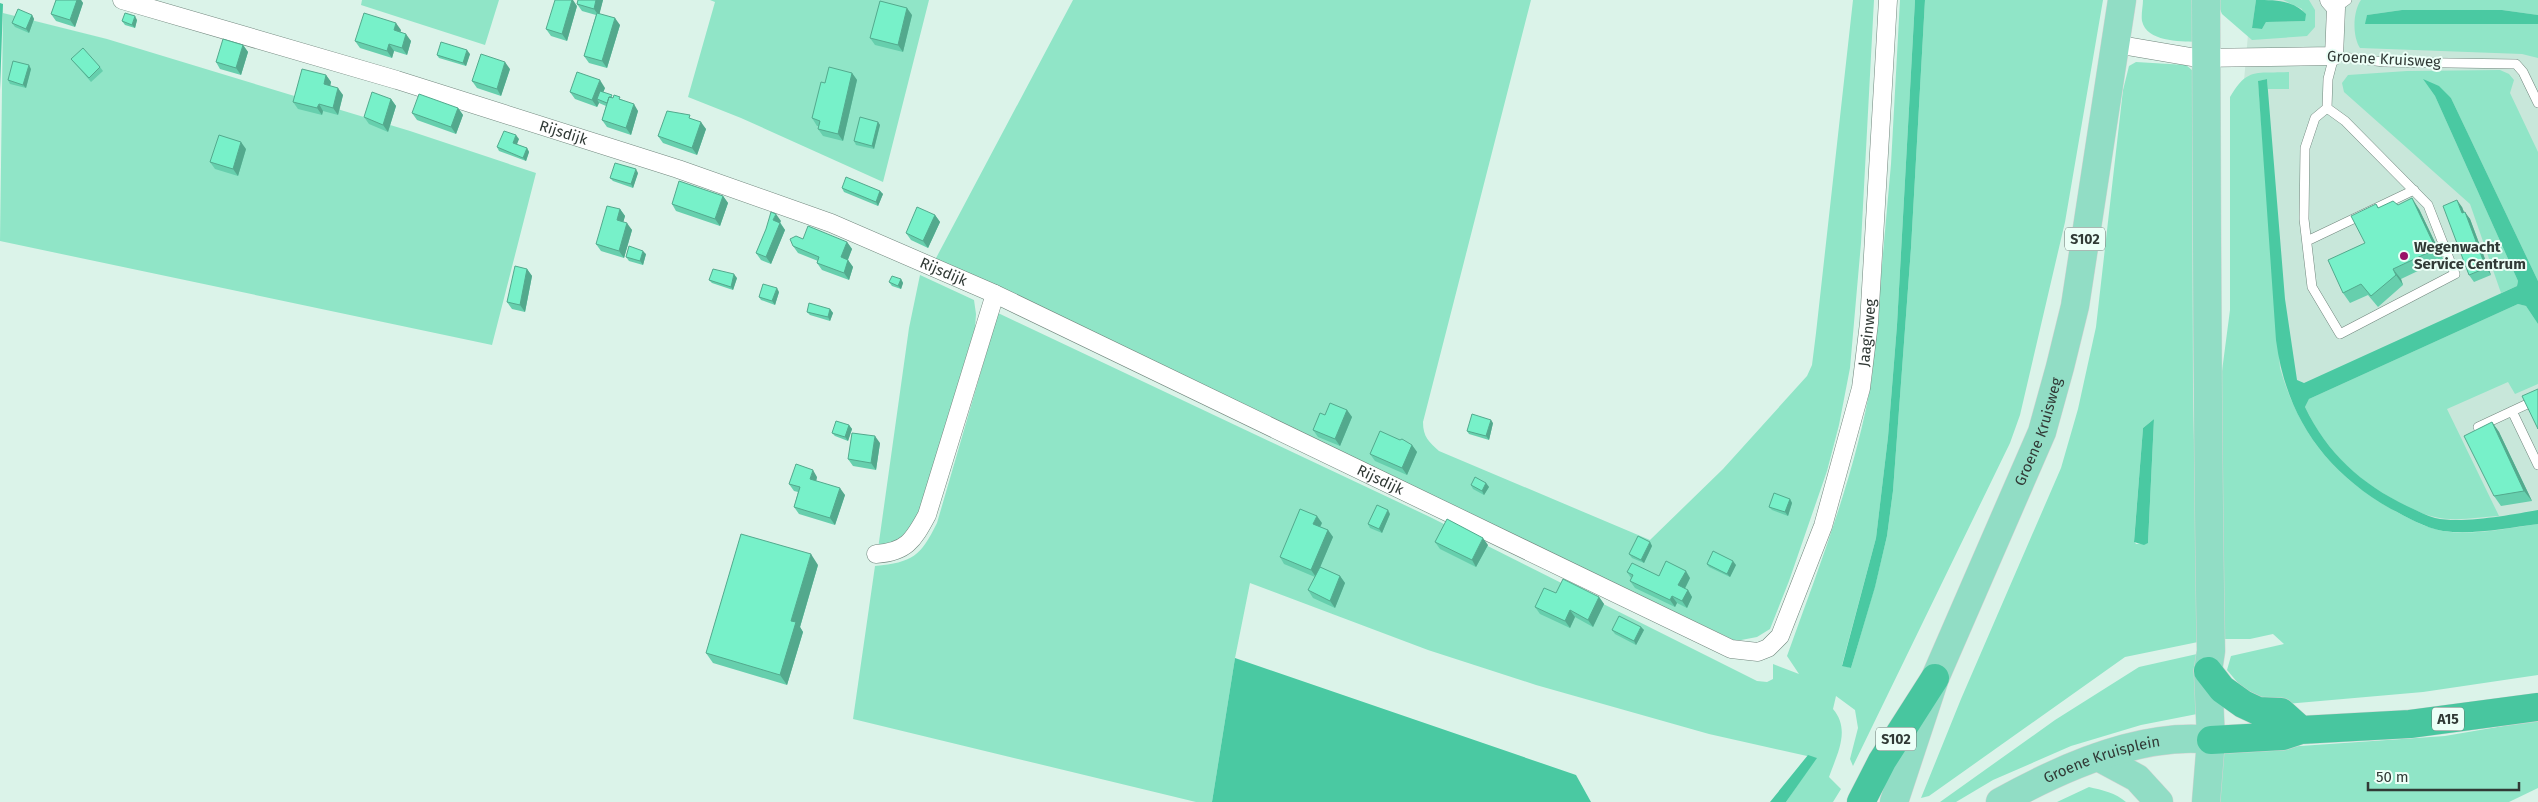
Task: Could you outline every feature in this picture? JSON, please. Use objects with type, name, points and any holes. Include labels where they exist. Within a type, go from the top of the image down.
[{"type":"highway","points":[[2208,671],[2222,689],[2243,704],[2258,711],[2281,712],[2301,730]]},
{"type":"highway","name":"S102","points":[[1861,802],[1882,761],[1935,678]]},
{"type":"highway","name":"A15","points":[[2211,740],[2283,736],[2301,730],[2410,724],[2538,707]]},
{"type":"main road","name":"Groene Kruisweg","points":[[1894,802],[1935,678],[2025,475],[2042,432],[2058,376],[2075,306],[2122,0]]},
{"type":"main road","points":[[2206,0],[2209,255],[2207,446],[2211,651],[2208,671],[2211,740],[2206,802]]},
{"type":"main road","name":"Groene Kruisplein","points":[[2000,802],[2063,771],[2098,757],[2157,742],[2192,738],[2211,740]]},
{"type":"main road","points":[[2098,757],[2137,778],[2158,802]]},
{"type":"street","name":"Rijsdijk","points":[[122,0],[397,80],[678,170],[831,223],[994,294],[1731,649],[1758,652],[1768,648]]},
{"type":"street","name":"Jaaginweg","points":[[1768,648],[1780,636],[1823,526],[1861,388],[1869,323],[1888,0]]},
{"type":"street","points":[[2334,56],[2337,3]]},
{"type":"street","name":"Groene Kruisweg","points":[[2115,44],[2207,58],[2334,56]]},
{"type":"street","points":[[876,554],[893,553],[913,540],[927,515],[994,294]]},
{"type":"lane","name":"Groene Kruisweg","points":[[2334,56],[2384,62],[2516,64],[2523,72],[2538,103]]},
{"type":"lane","points":[[2327,108],[2345,120],[2428,205],[2454,274],[2340,334],[2312,287],[2304,219],[2305,148],[2315,118],[2327,108],[2328,79],[2334,56]]},
{"type":"lane","points":[[2307,240],[2414,190]]},
{"type":"lane","points":[[2478,427],[2538,399]]},
{"type":"lane","points":[[2512,411],[2538,465]]},
{"type":"shaded area","points":[[362,0],[499,0],[485,45],[361,5]]},
{"type":"shaded area","points":[[710,0],[929,0],[883,182],[741,118],[688,97],[715,2]]},
{"type":"shaded area","points":[[1073,0],[1531,0],[1423,422],[1424,432],[1439,451],[1650,540],[1723,469],[1807,376],[1812,365],[1853,0],[1874,0],[1861,243],[1850,368],[1839,425],[1827,471],[1789,581],[1770,629],[1757,637],[1736,641],[935,260]]},
{"type":"shaded area","points":[[1900,0],[1915,0],[1897,325],[1888,437],[1876,538],[1842,665],[1851,668],[1875,586],[1887,536],[1893,491],[1911,248],[1925,0],[2103,0],[2065,222],[2020,415],[2010,443],[1853,766],[1850,759],[1858,728],[1855,710],[1836,696],[1833,709],[1841,725],[1842,734],[1839,751],[1829,777],[1841,789],[1833,802],[1786,802],[1816,758],[1709,734],[1536,685],[1428,650],[1250,583],[1235,658],[1212,802],[1196,802],[853,719],[875,566],[907,560],[914,556],[925,544],[937,523],[998,313],[1430,517],[1757,681],[1767,682],[1773,679],[1773,664],[1799,674],[1787,656],[1847,483],[1857,448],[1872,377],[1891,164]]},
{"type":"shaded area","points":[[1915,0],[1925,0],[1911,248],[1893,491],[1887,536],[1875,587],[1851,668],[1842,666],[1876,538],[1888,437],[1897,325]]},
{"type":"shaded area","points":[[2143,0],[2193,0],[2196,42],[2164,39],[2150,33],[2142,21]]},
{"type":"shaded area","points":[[2216,0],[2256,0],[2252,28],[2262,29],[2266,22],[2305,21],[2302,9],[2283,0],[2309,0],[2315,10],[2315,27],[2307,36],[2252,40],[2222,14]]},
{"type":"shaded area","points":[[2251,0],[2538,0],[2538,546],[2281,485],[2240,127]]},
{"type":"shaded area","points":[[2256,0],[2289,3],[2306,14],[2305,21],[2266,22],[2262,29],[2252,28]]},
{"type":"shaded area","points":[[2361,0],[2538,0],[2538,15],[2502,10],[2402,10],[2367,15],[2366,24],[2538,24],[2538,58],[2522,54],[2360,48],[2357,43],[2354,24],[2356,10]]},
{"type":"shaded area","points":[[0,3],[3,4],[0,90]]},
{"type":"shaded area","points":[[2402,10],[2502,10],[2538,15],[2538,24],[2365,24],[2367,15]]},
{"type":"shaded area","points":[[3,13],[107,39],[410,131],[536,173],[492,345],[0,241]]},
{"type":"shaded area","points":[[2136,62],[2186,65],[2192,70],[2193,389],[2198,642],[2125,657],[1929,796],[1921,798],[1961,699],[2061,468],[2078,409],[2096,327],[2123,90],[2129,66]],"holes":[[[2154,419],[2148,543],[2136,544],[2134,541],[2143,428]]]},
{"type":"shaded area","points":[[2500,70],[2509,74],[2514,80],[2510,93],[2538,152],[2538,281],[2451,98],[2424,80],[2435,96],[2518,281],[2517,286],[2501,293],[2470,204],[2344,92],[2342,83],[2348,75],[2407,71]]},
{"type":"shaded area","points":[[2289,72],[2289,89],[2268,89],[2267,79],[2258,81],[2280,368],[2288,392],[2297,413],[2309,433],[2336,468],[2372,497],[2399,513],[2430,528],[2466,533],[2538,524],[2538,675],[2423,692],[2285,704],[2254,696],[2243,689],[2227,670],[2231,656],[2284,644],[2273,634],[2250,639],[2221,639],[2219,394],[2230,310],[2230,97],[2242,80],[2248,76],[2261,73]]},
{"type":"shaded area","points":[[2267,79],[2285,299],[2297,380],[2304,383],[2517,286],[2518,281],[2435,96],[2423,79],[2439,86],[2451,98],[2538,281],[2538,324],[2526,306],[2518,304],[2309,399],[2305,407],[2324,439],[2347,466],[2375,488],[2407,506],[2435,518],[2446,520],[2486,518],[2538,510],[2538,524],[2455,532],[2443,531],[2416,522],[2367,494],[2328,459],[2312,439],[2299,417],[2289,393],[2281,368],[2276,340],[2258,81]]},
{"type":"shaded area","points":[[920,275],[974,300],[975,328],[912,534],[878,549],[909,328]]},
{"type":"shaded area","points":[[2518,304],[2526,306],[2538,324],[2538,384],[2515,394],[2508,382],[2447,409],[2499,516],[2459,519],[2443,518],[2427,515],[2387,496],[2358,476],[2345,464],[2313,423],[2305,407],[2309,399]]},
{"type":"shaded area","points":[[2154,419],[2148,543],[2144,545],[2134,542],[2143,428]]},
{"type":"shaded area","points":[[2197,654],[2197,714],[2141,725],[2071,746],[1993,780],[1956,802],[1940,802],[2055,720],[2139,667]]},
{"type":"shaded area","points":[[1235,658],[1576,775],[1591,802],[1212,802]]},
{"type":"shaded area","points":[[2538,720],[2538,788],[2509,802],[2220,802],[2222,757],[2226,751],[2445,736]]},
{"type":"shaded area","points":[[1808,755],[1817,758],[1786,802],[1770,802]]},
{"type":"shaded area","points":[[2089,787],[2113,794],[2126,802],[2057,802]]},
{"type":"building","points":[[56,0],[77,0],[70,20],[51,14]]},
{"type":"building","points":[[555,0],[572,0],[562,34],[546,29]]},
{"type":"building","points":[[578,0],[596,0],[594,9],[577,4]]},
{"type":"building","points":[[880,1],[907,8],[898,45],[870,38]]},
{"type":"building","points":[[18,9],[32,15],[26,29],[12,23]]},
{"type":"building","points":[[125,13],[135,16],[132,25],[122,21]]},
{"type":"building","points":[[364,13],[396,23],[394,30],[406,34],[402,48],[389,44],[387,51],[355,41]]},
{"type":"building","points":[[597,13],[615,18],[602,61],[584,56]]},
{"type":"building","points":[[223,39],[243,45],[236,68],[216,62]]},
{"type":"building","points":[[441,42],[467,50],[463,63],[437,55]]},
{"type":"building","points":[[83,48],[100,67],[89,78],[71,59]]},
{"type":"building","points":[[481,54],[505,62],[497,89],[472,81]]},
{"type":"building","points":[[13,61],[29,65],[23,85],[8,80]]},
{"type":"building","points":[[829,67],[852,73],[838,134],[818,129],[820,121],[812,118],[821,82],[825,83]]},
{"type":"building","points":[[302,69],[326,75],[324,84],[338,88],[333,108],[319,104],[317,108],[293,102]]},
{"type":"building","points":[[577,72],[600,80],[592,100],[570,92]]},
{"type":"building","points":[[600,91],[612,95],[607,103],[597,99]]},
{"type":"building","points":[[372,92],[391,99],[383,125],[364,117]]},
{"type":"building","points":[[419,94],[458,108],[451,127],[412,113]]},
{"type":"building","points":[[614,95],[620,97],[619,99],[634,104],[626,128],[602,120],[609,97],[613,98]]},
{"type":"building","points":[[667,111],[690,115],[689,118],[701,122],[692,148],[658,136]]},
{"type":"building","points":[[860,117],[878,122],[872,146],[854,141]]},
{"type":"building","points":[[504,131],[516,135],[513,143],[527,148],[523,158],[497,147]]},
{"type":"building","points":[[219,135],[241,142],[233,169],[210,162]]},
{"type":"building","points":[[615,163],[636,169],[631,184],[610,178]]},
{"type":"building","points":[[846,177],[880,191],[876,202],[842,188]]},
{"type":"building","points":[[679,181],[723,196],[715,219],[672,204]]},
{"type":"building","name":"Wegenwacht Service Centrum","points":[[2412,198],[2436,249],[2393,269],[2396,275],[2371,296],[2361,284],[2343,293],[2328,260],[2365,243],[2351,216],[2376,204],[2378,208],[2393,201],[2398,205]]},
{"type":"building","points":[[2457,200],[2462,213],[2465,212],[2486,268],[2469,275],[2443,206]]},
{"type":"building","points":[[607,206],[620,209],[617,220],[627,223],[619,251],[596,244]]},
{"type":"building","points":[[917,207],[935,215],[923,241],[906,233]]},
{"type":"building","points":[[771,212],[776,214],[773,220],[780,223],[766,257],[756,253]]},
{"type":"building","points":[[808,226],[847,242],[841,257],[848,260],[844,273],[817,263],[819,257],[793,246],[790,239],[796,236],[803,239]]},
{"type":"building","points":[[629,246],[643,251],[640,261],[626,257]]},
{"type":"building","points":[[515,266],[527,269],[520,305],[507,302]]},
{"type":"building","points":[[713,269],[734,274],[731,287],[709,280]]},
{"type":"building","points":[[892,276],[901,279],[898,286],[889,282]]},
{"type":"building","points":[[763,284],[777,288],[772,301],[759,297]]},
{"type":"building","points":[[809,303],[830,309],[828,317],[807,312]]},
{"type":"building","points":[[2538,389],[2538,429],[2522,396]]},
{"type":"building","points":[[1330,403],[1347,410],[1335,439],[1313,430],[1320,413],[1325,415]]},
{"type":"building","points":[[1472,414],[1491,420],[1486,436],[1467,431]]},
{"type":"building","points":[[836,421],[849,425],[845,437],[832,433]]},
{"type":"building","points":[[2492,422],[2524,491],[2494,496],[2464,436]]},
{"type":"building","points":[[1380,431],[1412,445],[1402,468],[1370,454]]},
{"type":"building","points":[[852,433],[875,436],[871,463],[848,459]]},
{"type":"building","points":[[796,464],[813,470],[810,479],[840,488],[830,518],[794,507],[800,487],[789,484]]},
{"type":"building","points":[[1475,477],[1486,483],[1482,491],[1471,485]]},
{"type":"building","points":[[1774,493],[1790,499],[1785,512],[1769,507]]},
{"type":"building","points":[[1377,505],[1388,510],[1379,529],[1368,524]]},
{"type":"building","points":[[1300,509],[1317,516],[1313,524],[1328,530],[1311,570],[1280,557]]},
{"type":"building","points":[[1447,519],[1483,538],[1472,560],[1435,542]]},
{"type":"building","points":[[741,534],[811,554],[791,621],[796,622],[780,675],[706,653]]},
{"type":"building","points":[[1638,536],[1650,542],[1641,560],[1629,554]]},
{"type":"building","points":[[1713,551],[1733,561],[1727,574],[1707,564]]},
{"type":"building","points":[[1666,561],[1686,571],[1678,585],[1688,590],[1682,601],[1672,596],[1670,600],[1630,581],[1633,575],[1627,572],[1632,563],[1659,576]]},
{"type":"building","points":[[1320,567],[1340,576],[1330,601],[1308,590]]},
{"type":"building","points":[[1563,579],[1599,597],[1588,620],[1570,610],[1565,621],[1535,607],[1544,588],[1556,593]]},
{"type":"building","points":[[1619,616],[1641,627],[1634,641],[1612,630]]},
{"type":"place","name":"Wegenwacht Service Centrum","points":[[2404,256]]}]
